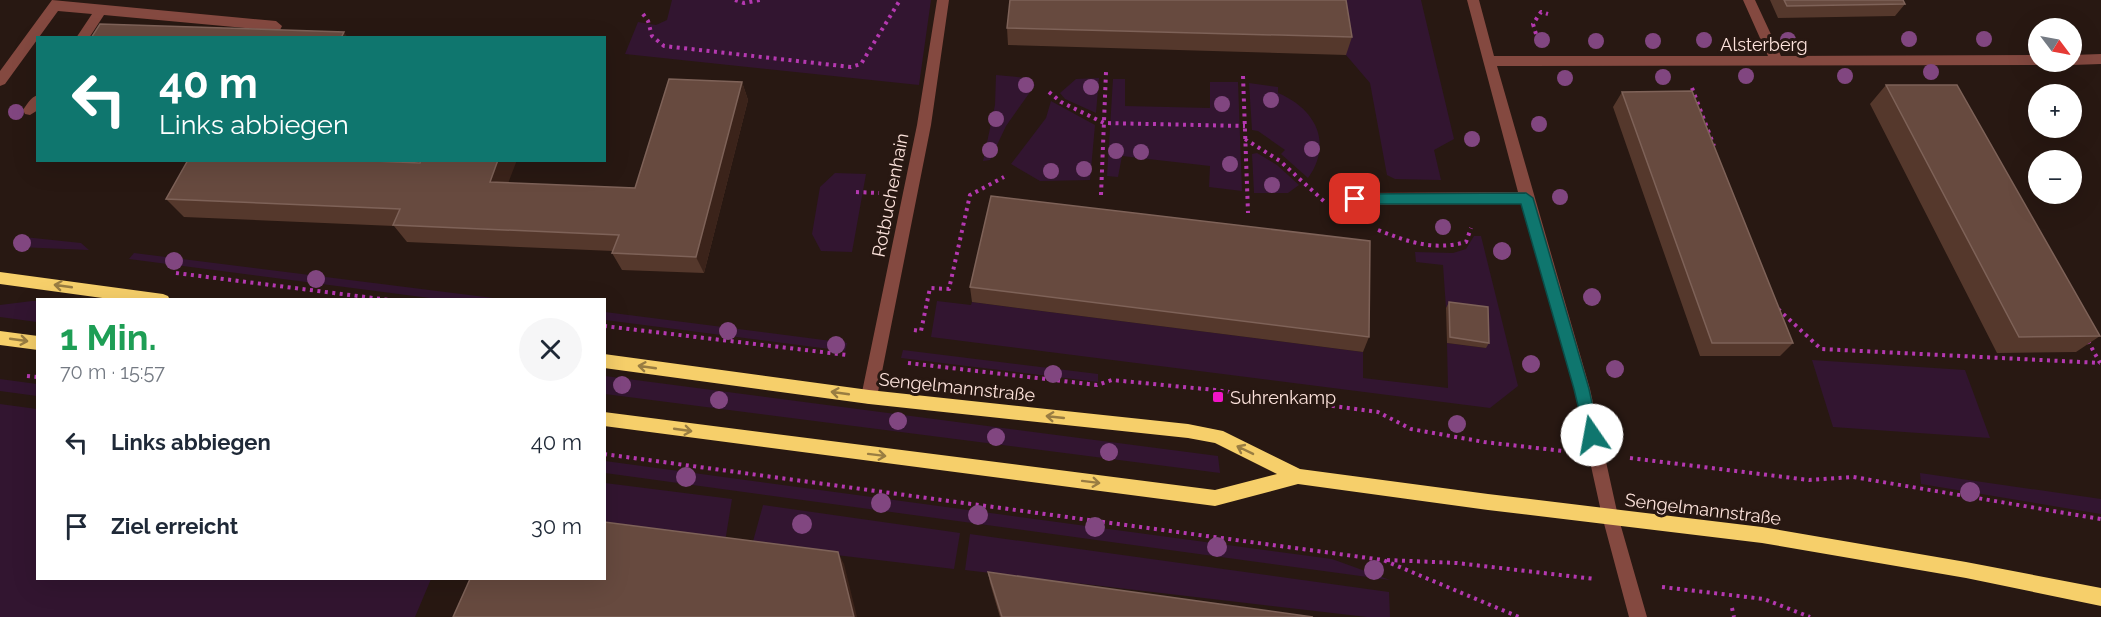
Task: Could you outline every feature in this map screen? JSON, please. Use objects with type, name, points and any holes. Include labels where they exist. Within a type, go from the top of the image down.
[{"type":"main road","points":[[0,278],[148,298]]},
{"type":"main road","points":[[0,338],[36,343]]},
{"type":"main road","name":"Sengelmannstraße","points":[[606,361],[869,397],[1217,436],[1298,476],[1762,535],[1966,570],[2101,597]]},
{"type":"main road","name":"Sengelmannstraße","points":[[606,419],[1215,498],[1298,476]]},
{"type":"street","name":"Rotbuchenhain","points":[[869,397],[924,125],[943,0]]},
{"type":"street","points":[[1473,0],[1526,198],[1581,389],[1610,516],[1638,617]]},
{"type":"street","points":[[1749,0],[1777,62]]},
{"type":"street","points":[[0,81],[57,3],[101,10],[276,26],[270,36]]},
{"type":"street","points":[[83,36],[101,10]]},
{"type":"street","points":[[2082,60],[2101,59]]},
{"type":"street","name":"Alsterberg","points":[[1489,61],[2028,60]]},
{"type":"street","points":[[1355,199],[1526,198]]},
{"type":"path","points":[[735,0],[749,3],[760,0]]},
{"type":"path","points":[[643,14],[648,21],[648,32],[654,41],[664,46],[851,67],[861,64],[900,0]]},
{"type":"path","points":[[1682,62],[1715,151]]},
{"type":"path","points":[[1101,195],[1106,72]]},
{"type":"path","points":[[1243,76],[1248,213]]},
{"type":"path","points":[[1049,92],[1061,102],[1104,123],[1245,126]]},
{"type":"path","points":[[1245,139],[1280,161],[1335,212]]},
{"type":"path","points":[[883,327],[921,331],[930,288],[949,289],[970,195],[1004,177]]},
{"type":"path","points":[[1375,229],[1415,245],[1451,247],[1466,242],[1471,229],[1464,200]]},
{"type":"path","points":[[175,273],[373,298]]},
{"type":"path","points":[[1774,306],[1821,349],[2101,363]]},
{"type":"path","points":[[2083,332],[2101,363]]},
{"type":"path","points":[[1112,380],[1215,390],[1378,412],[1411,429],[1484,442]]},
{"type":"path","points":[[606,454],[1383,560],[1457,563]]},
{"type":"path","points":[[1750,473],[1809,480],[1853,477],[2101,519]]},
{"type":"path","points":[[1383,560],[1519,617]]},
{"type":"path","points":[[1764,599],[1810,617]]},
{"type":"path","points":[[1732,608],[1734,617]]},
{"type":"shaded area","points":[[672,0],[931,0],[919,85],[625,54],[638,22],[656,25],[667,20]]},
{"type":"shaded area","points":[[1339,0],[1421,0],[1454,139],[1434,150],[1441,180],[1395,179],[1387,175],[1370,83],[1346,55]]},
{"type":"shaded area","points":[[996,75],[1028,78],[1035,85],[1006,126],[990,160],[983,161],[995,105]]},
{"type":"shaded area","points":[[1099,78],[1096,113],[1065,99],[1060,93],[1076,79]]},
{"type":"shaded area","points":[[1113,79],[1125,79],[1125,106],[1210,108],[1210,82],[1238,82],[1242,191],[1209,187],[1210,166],[1122,156],[1118,177],[1107,176]]},
{"type":"shaded area","points":[[1249,83],[1278,87],[1278,93],[1302,108],[1311,118],[1320,140],[1315,165],[1308,178],[1281,154],[1285,150],[1258,131],[1252,130]]},
{"type":"shaded area","points":[[1051,101],[1095,125],[1090,180],[1040,181],[1011,164],[1046,118]]},
{"type":"shaded area","points":[[1257,153],[1277,165],[1299,185],[1288,193],[1254,193],[1252,154]]},
{"type":"shaded area","points":[[835,173],[866,174],[852,252],[821,251],[812,234],[820,187]]},
{"type":"shaded area","points":[[1474,236],[1481,236],[1518,386],[1490,408],[931,337],[937,301],[971,305],[972,302],[1363,352],[1363,378],[1448,388],[1447,343],[1486,348],[1484,312],[1446,308],[1443,265],[1416,262],[1415,252],[1453,253],[1466,249]]},
{"type":"shaded area","points":[[24,237],[81,243],[89,250],[18,247]]},
{"type":"shaded area","points":[[134,253],[493,298],[430,298],[129,259]]},
{"type":"shaded area","points":[[36,301],[36,322],[0,317],[0,305]]},
{"type":"shaded area","points":[[606,312],[847,343],[845,351],[606,320]]},
{"type":"shaded area","points":[[903,350],[1098,374],[1098,382],[901,358]]},
{"type":"shaded area","points":[[1812,360],[1965,370],[1990,438],[1833,427]]},
{"type":"shaded area","points":[[606,376],[1218,456],[1220,473],[606,394]]},
{"type":"shaded area","points":[[0,379],[36,384],[36,396],[0,391]]},
{"type":"shaded area","points":[[0,404],[36,409],[36,580],[431,580],[415,617],[0,617]]},
{"type":"shaded area","points":[[606,461],[1332,559],[1390,580],[606,473]]},
{"type":"shaded area","points":[[1920,473],[2101,499],[2101,514],[1921,484]]},
{"type":"shaded area","points":[[606,483],[732,499],[725,542],[606,528]]},
{"type":"shaded area","points":[[763,505],[960,533],[954,569],[752,545]]},
{"type":"shaded area","points":[[970,534],[1389,592],[1390,617],[1367,617],[965,570]]},
{"type":"building","points":[[1010,0],[1346,0],[1352,37],[1007,28]]},
{"type":"building","points":[[1784,0],[1903,0],[1905,4],[1787,6]]},
{"type":"building","points":[[100,24],[344,32],[342,36],[92,36]]},
{"type":"building","points":[[669,79],[742,82],[696,257],[612,253],[619,235],[393,225],[400,209],[166,199],[187,162],[497,162],[490,182],[635,188]]},
{"type":"building","points":[[1886,85],[1957,85],[2100,336],[2019,337]]},
{"type":"building","points":[[1692,91],[1793,343],[1712,343],[1622,92]]},
{"type":"building","points":[[991,196],[1370,241],[1369,337],[970,287]]},
{"type":"building","points":[[1449,302],[1488,307],[1489,343],[1450,337]]},
{"type":"building","points":[[606,522],[838,552],[854,617],[453,617],[470,580],[606,580]]},
{"type":"building","points":[[988,572],[1313,617],[1002,617]]},
{"type":"place","name":"Suhrenkamp","points":[[1218,397]]},
{"type":"route","points":[[1355,199],[1526,198],[1592,435]]}]
